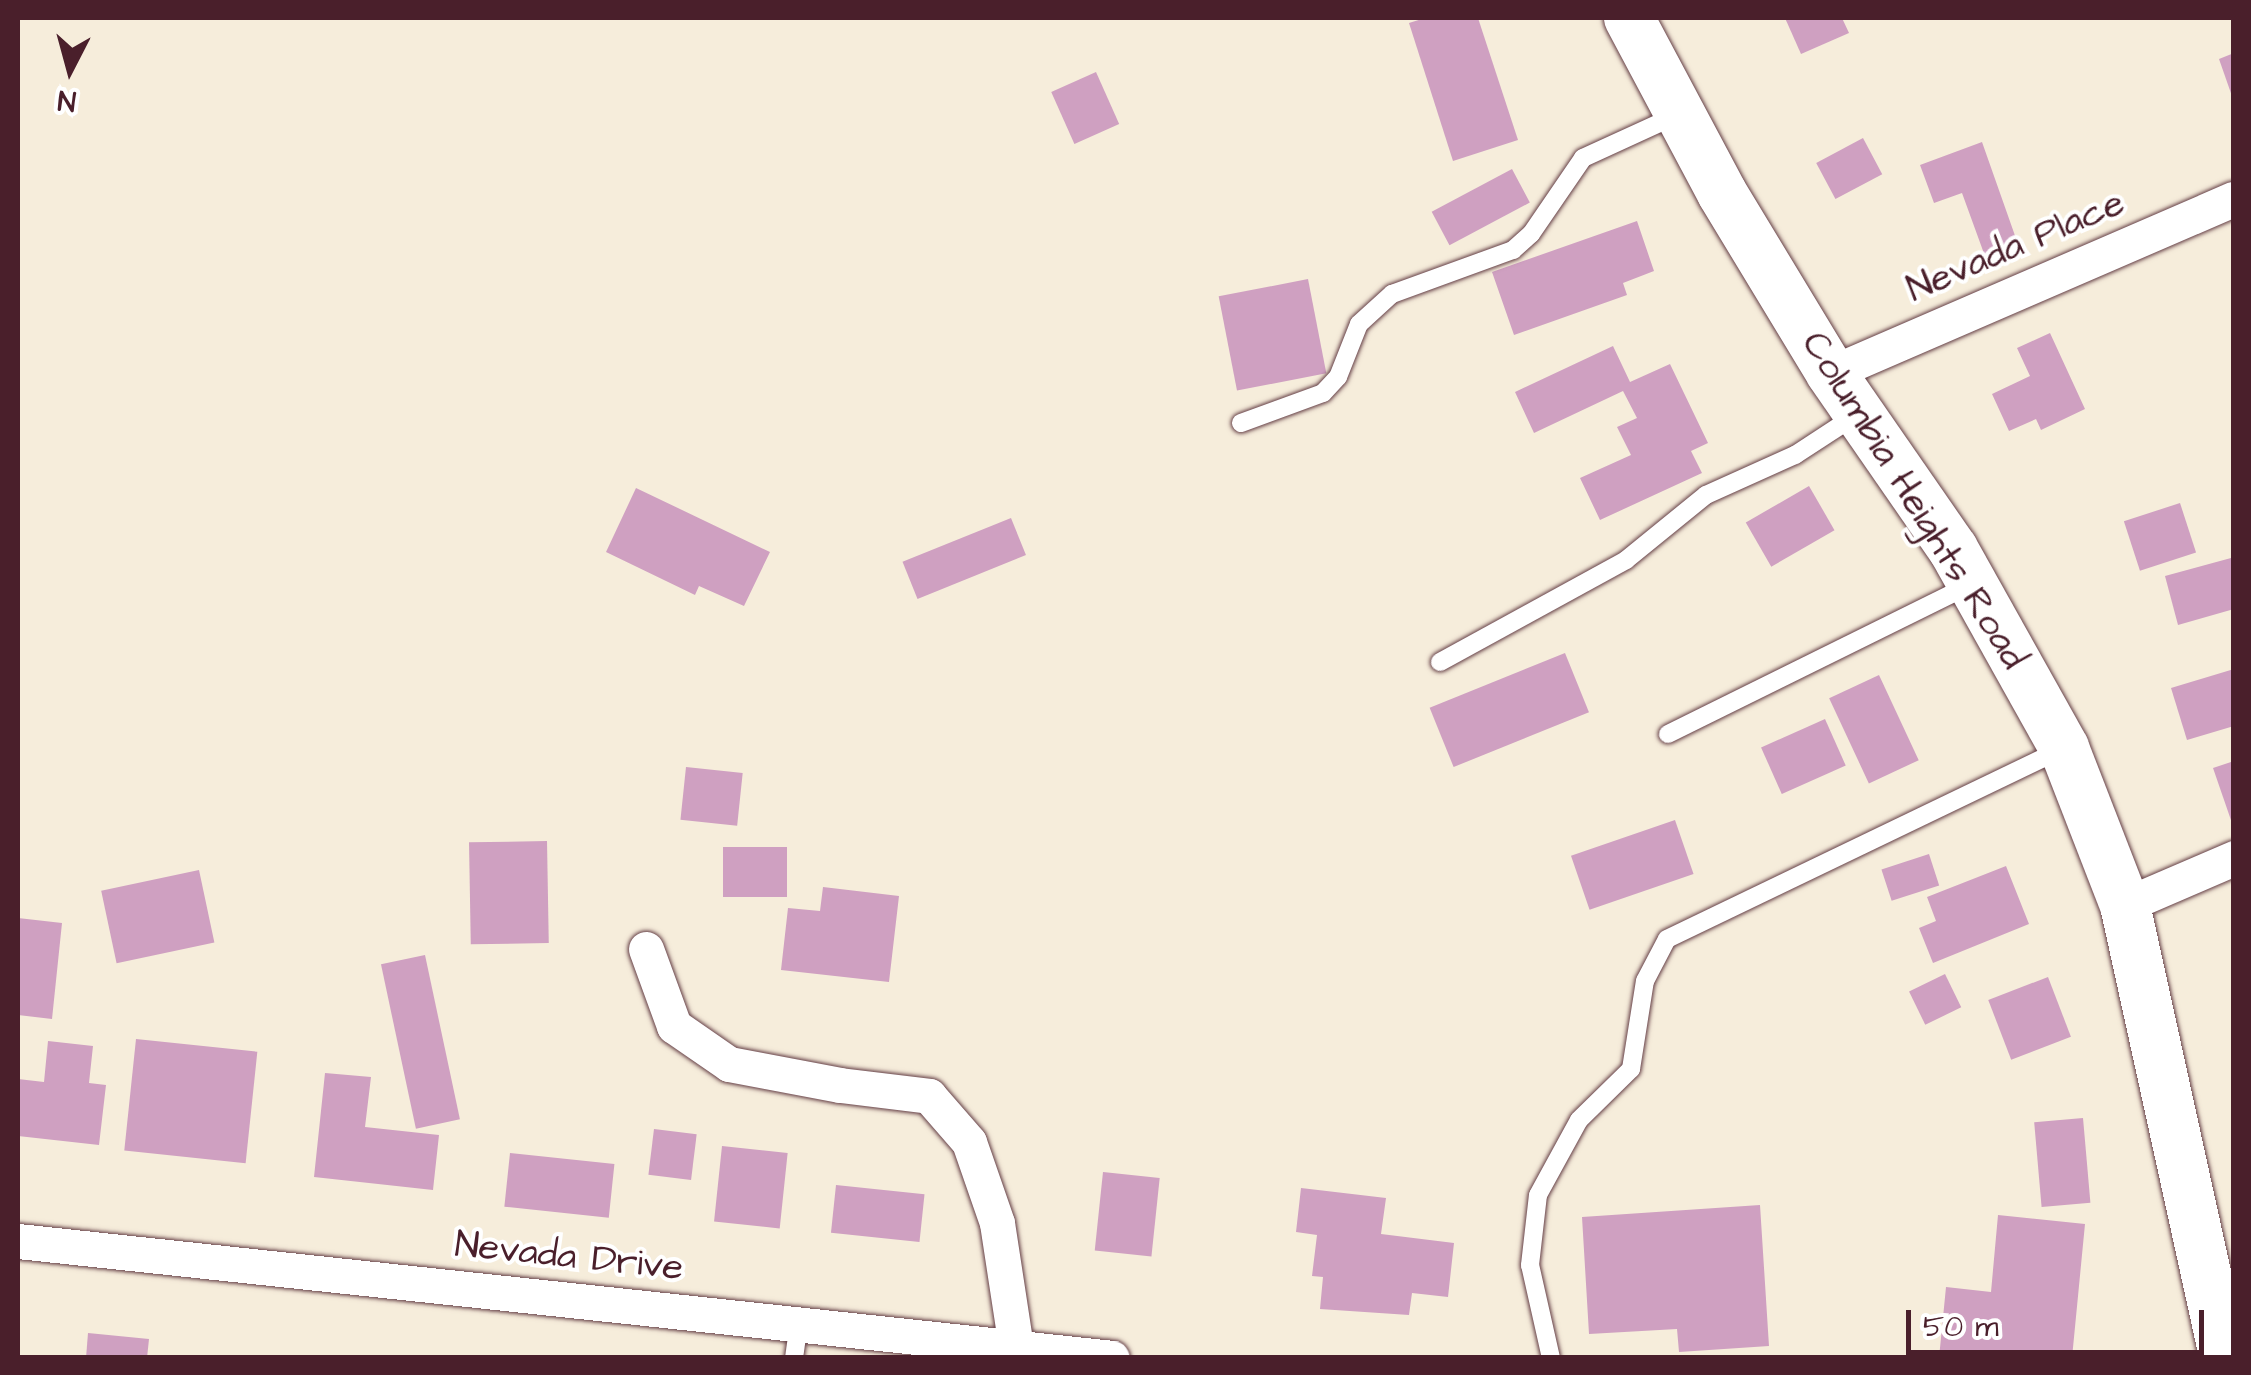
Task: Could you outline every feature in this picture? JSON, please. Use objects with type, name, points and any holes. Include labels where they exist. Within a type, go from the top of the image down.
[{"type":"street","name":"Columbia Heights Road","points":[[1629,18],[1680,114],[1845,393],[1972,584],[2064,748],[2125,905],[2225,1358]]},
{"type":"street","name":"Nevada Place","points":[[1845,393],[2234,199]]},
{"type":"street","points":[[2125,905],[2234,858]]},
{"type":"street","points":[[646,949],[674,1026],[729,1064],[840,1085],[929,1096],[969,1142],[975,1158],[997,1223],[1016,1347]]},
{"type":"street","name":"Nevada Drive","points":[[18,1241],[796,1341],[1016,1347],[1112,1358]]},
{"type":"lane","points":[[1242,423],[1324,392],[1338,377],[1359,324],[1392,294],[1513,250],[1530,234],[1583,158],[1680,114]]},
{"type":"lane","points":[[1440,662],[1626,560],[1706,495],[1794,455],[1845,393]]},
{"type":"lane","points":[[1668,734],[1972,584]]},
{"type":"lane","points":[[1551,1358],[1530,1265],[1538,1196],[1579,1120],[1631,1069],[1645,981],[1667,939],[2064,748]]},
{"type":"building","points":[[1425,18],[1478,18],[1518,140],[1453,161],[1409,23]]},
{"type":"building","points":[[1785,18],[1842,18],[1849,33],[1801,54]]},
{"type":"building","points":[[2234,53],[2234,99],[2233,99],[2219,59]]},
{"type":"building","points":[[1096,72],[1119,124],[1074,144],[1051,92]]},
{"type":"building","points":[[1863,138],[1882,174],[1835,199],[1816,163]]},
{"type":"building","points":[[1982,142],[2019,247],[1986,259],[1962,193],[1934,203],[1920,165]]},
{"type":"building","points":[[1512,169],[1530,203],[1449,245],[1432,212]]},
{"type":"building","points":[[1637,221],[1654,271],[1623,283],[1627,295],[1514,335],[1492,272]]},
{"type":"building","points":[[1308,279],[1326,373],[1237,391],[1219,296]]},
{"type":"building","points":[[2050,333],[2085,409],[2041,430],[2036,419],[2009,431],[1992,394],[2030,376],[2017,348]]},
{"type":"building","points":[[1613,346],[1630,382],[1670,364],[1708,443],[1691,451],[1702,473],[1600,520],[1580,478],[1631,455],[1617,427],[1637,418],[1623,391],[1534,433],[1515,392]]},
{"type":"building","points":[[1809,486],[1834,530],[1771,567],[1746,522]]},
{"type":"building","points":[[636,488],[770,552],[744,606],[699,586],[695,595],[606,552]]},
{"type":"building","points":[[2180,503],[2196,552],[2140,571],[2124,521]]},
{"type":"building","points":[[1011,518],[1026,555],[918,599],[903,562]]},
{"type":"building","points":[[2231,558],[2234,609],[2178,625],[2165,576]]},
{"type":"building","points":[[1565,653],[1589,712],[1454,767],[1430,708]]},
{"type":"building","points":[[2234,669],[2234,726],[2187,740],[2171,688]]},
{"type":"building","points":[[1879,675],[1919,760],[1869,783],[1829,698]]},
{"type":"building","points":[[1825,719],[1846,766],[1782,794],[1761,747]]},
{"type":"building","points":[[2234,761],[2234,826],[2233,826],[2213,768]]},
{"type":"building","points":[[686,767],[743,773],[737,826],[680,820]]},
{"type":"building","points":[[1675,820],[1694,874],[1590,910],[1571,856]]},
{"type":"building","points":[[547,841],[549,943],[471,944],[469,842]]},
{"type":"building","points":[[723,847],[787,847],[787,897],[723,897]]},
{"type":"building","points":[[1929,854],[1939,885],[1892,901],[1881,869]]},
{"type":"building","points":[[2006,866],[2029,924],[1933,963],[1919,928],[1936,921],[1927,897]]},
{"type":"building","points":[[199,870],[214,942],[117,963],[101,891]]},
{"type":"building","points":[[823,887],[899,896],[889,982],[781,970],[788,908],[820,911]]},
{"type":"building","points":[[18,918],[62,923],[52,1019],[18,1015]]},
{"type":"building","points":[[425,955],[460,1119],[416,1129],[381,964]]},
{"type":"building","points":[[1945,974],[1961,1007],[1925,1025],[1909,992]]},
{"type":"building","points":[[2048,977],[2071,1037],[2011,1060],[1988,1000]]},
{"type":"building","points":[[136,1039],[257,1052],[246,1163],[124,1150]]},
{"type":"building","points":[[48,1041],[93,1046],[89,1083],[106,1085],[99,1145],[18,1136],[18,1079],[44,1082]]},
{"type":"building","points":[[325,1073],[371,1077],[365,1127],[439,1135],[433,1190],[314,1177]]},
{"type":"building","points":[[2083,1118],[2090,1203],[2042,1207],[2034,1122]]},
{"type":"building","points":[[654,1129],[697,1134],[691,1180],[648,1175]]},
{"type":"building","points":[[722,1146],[788,1153],[780,1228],[714,1222]]},
{"type":"building","points":[[510,1153],[614,1164],[609,1218],[504,1207]]},
{"type":"building","points":[[1103,1172],[1160,1178],[1151,1257],[1095,1251]]},
{"type":"building","points":[[836,1185],[925,1194],[919,1242],[831,1233]]},
{"type":"building","points":[[1301,1188],[1386,1198],[1381,1234],[1454,1243],[1448,1297],[1412,1293],[1409,1315],[1320,1309],[1323,1277],[1312,1276],[1317,1235],[1296,1232]]},
{"type":"building","points":[[1760,1205],[1769,1346],[1679,1352],[1677,1329],[1589,1334],[1582,1217]]},
{"type":"building","points":[[1998,1215],[2085,1224],[2072,1358],[1939,1358],[1946,1287],[1991,1292]]},
{"type":"building","points":[[88,1333],[149,1339],[147,1358],[86,1358]]}]
